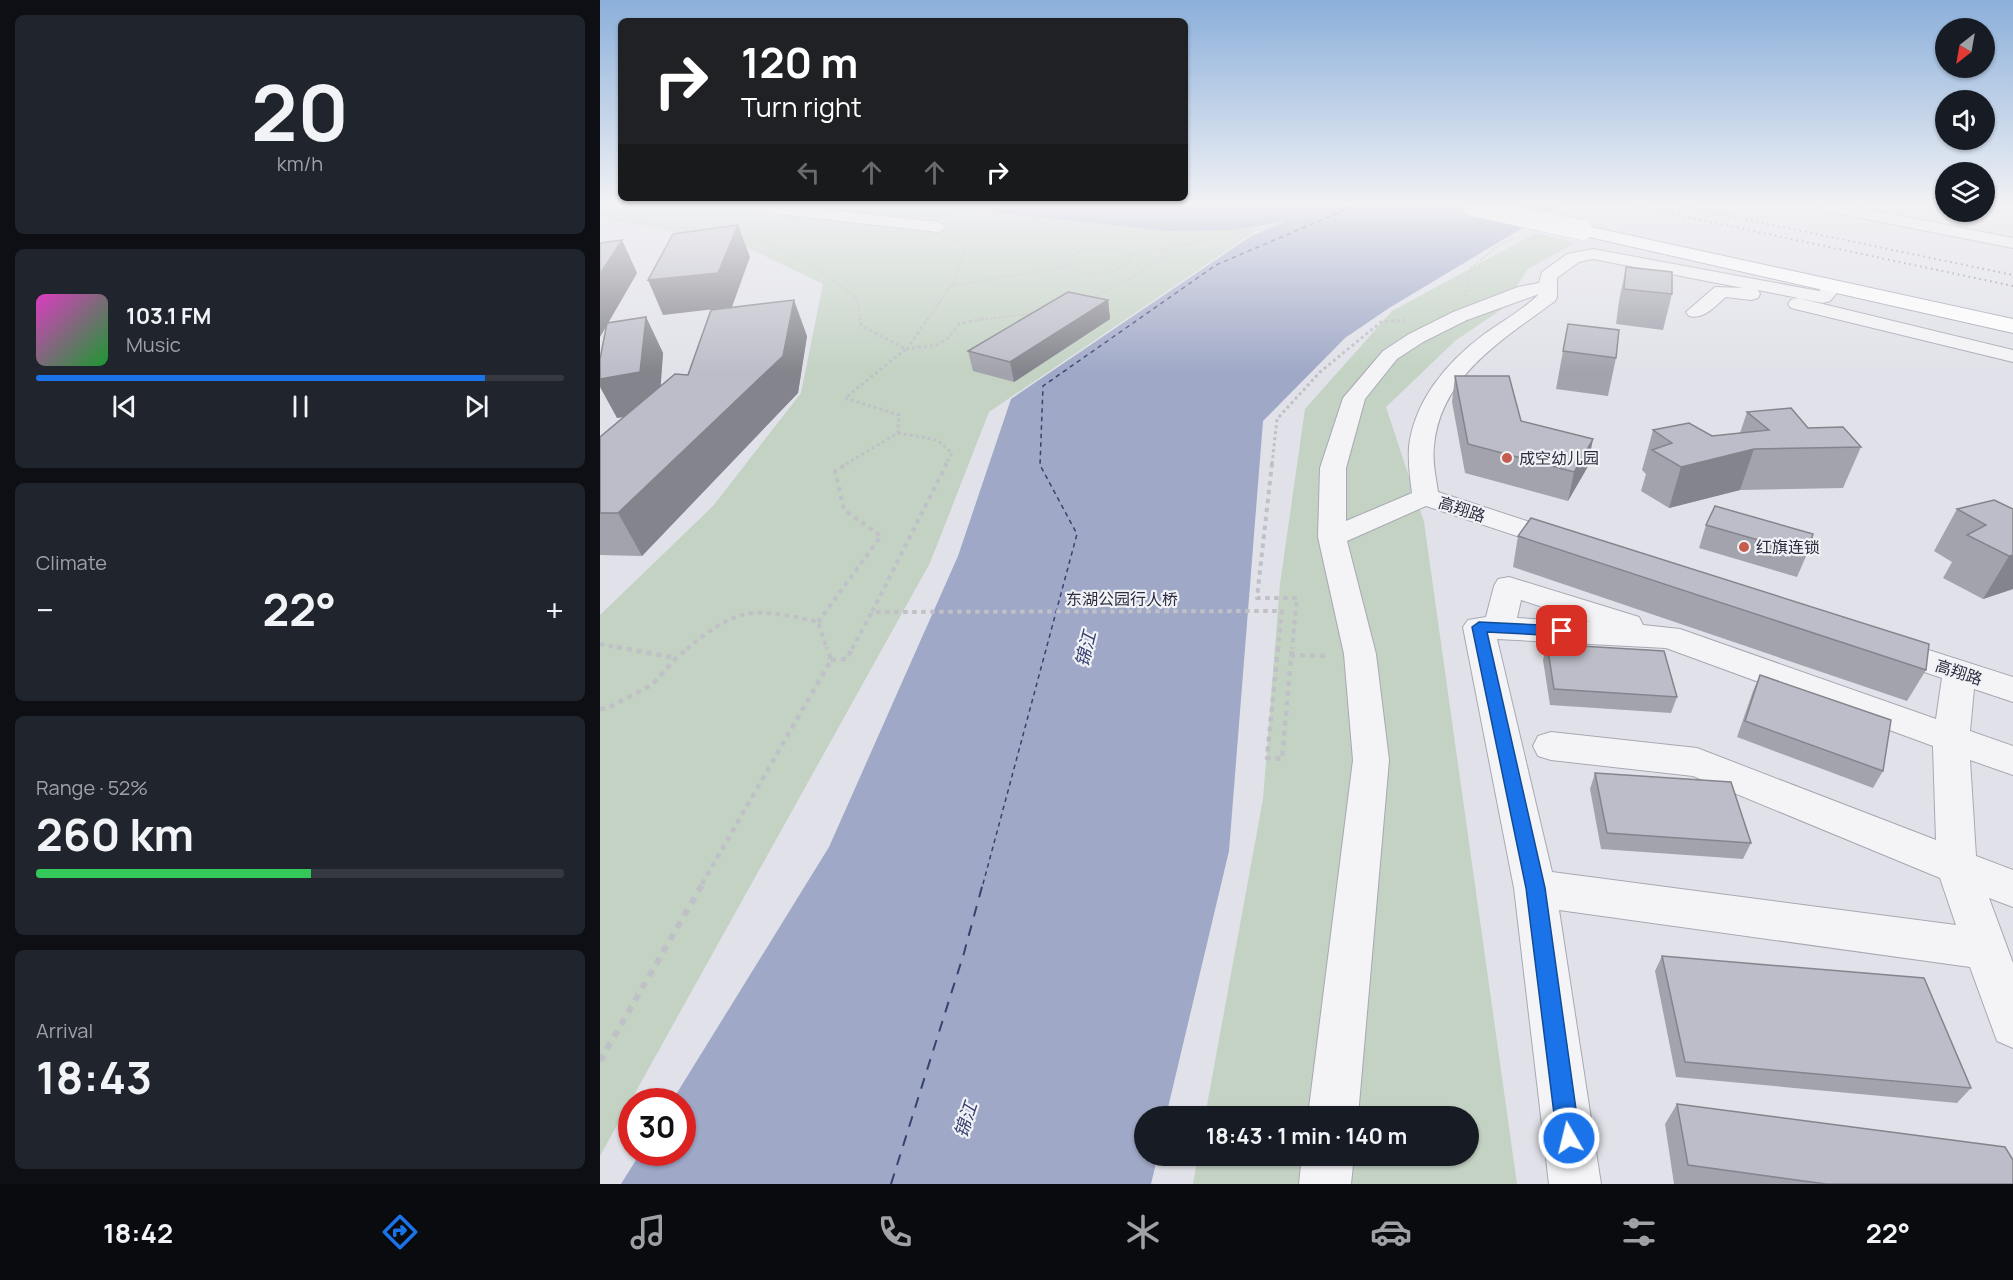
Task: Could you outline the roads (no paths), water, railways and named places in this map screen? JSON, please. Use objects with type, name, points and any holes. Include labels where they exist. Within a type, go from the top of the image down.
[{"type":"main road","points":[[1733,261],[2013,326]]},
{"type":"main road","points":[[1763,261],[2013,312]]},
{"type":"street","name":"高翔路","points":[[1568,261],[1548,276],[1548,297],[1466,358],[1437,394],[1422,443],[1425,497],[1581,548]]},
{"type":"street","name":"高翔路","points":[[1632,261],[1823,297],[1834,286]]},
{"type":"street","points":[[1334,1106],[1371,760],[1340,653],[1332,537],[1333,468],[1354,398],[1390,355],[1460,316],[1525,291],[1548,288]]},
{"type":"street","points":[[1696,312],[1722,291],[1750,293],[2013,356]]},
{"type":"street","points":[[1332,537],[1425,497]]},
{"type":"street","points":[[1575,1184],[1535,888],[1479,627],[1669,637],[2013,761]]},
{"type":"street","name":"高翔路","points":[[1869,642],[2013,690]]},
{"type":"street","points":[[1959,672],[1952,740],[1957,867],[2013,1025]]},
{"type":"street","points":[[1551,746],[1697,762],[2013,888]]},
{"type":"street","points":[[1535,888],[1986,949]]},
{"type":"street","points":[[1325,1184],[1327,1166]]},
{"type":"water","name":"锦江","points":[[1214,261],[1467,261],[1389,308],[1345,338],[1263,421],[1229,851],[1168,1106],[1134,1106],[1134,1166],[1155,1166],[1151,1184],[621,1184],[632,1166],[696,1166],[696,1088],[680,1088],[829,847],[958,556],[1011,399]]},
{"type":"railway","points":[[1896,261],[2013,286]]},
{"type":"railway","points":[[1947,261],[2013,275]]},
{"type":"place","name":"成空幼儿园","points":[[1507,458]]},
{"type":"place","name":"红旗连锁","points":[[1744,547]]}]
